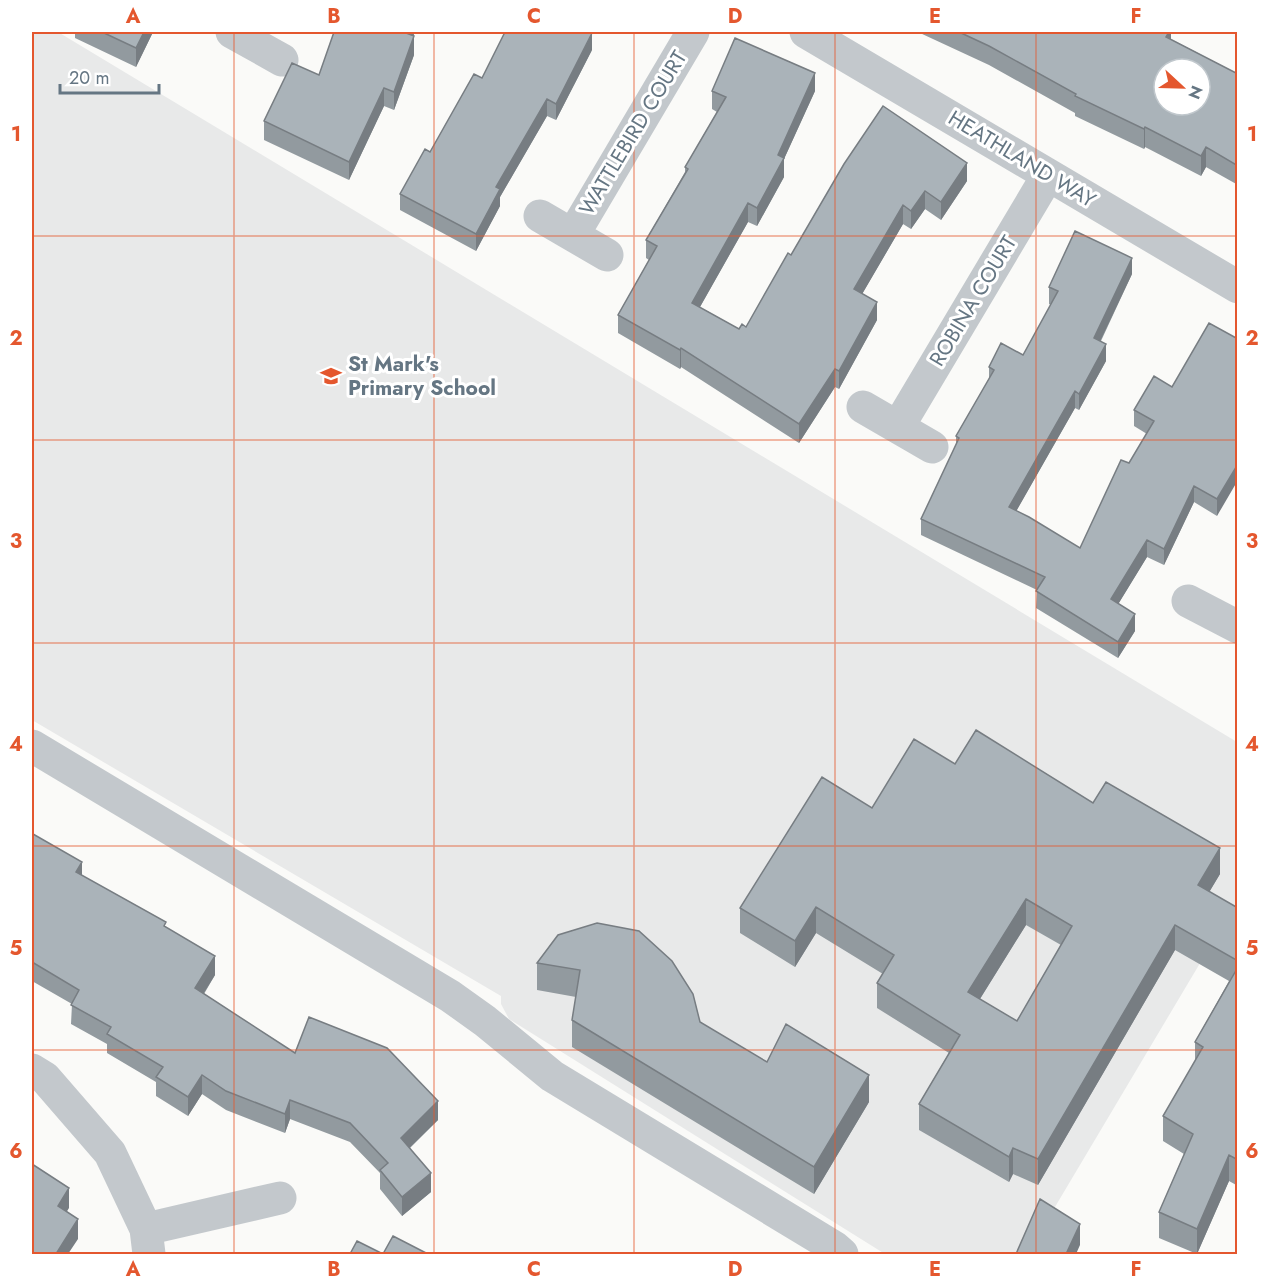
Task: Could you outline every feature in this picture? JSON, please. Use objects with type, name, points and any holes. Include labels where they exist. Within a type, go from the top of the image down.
[{"type":"street","name":"WATTLEBIRD COURT","points":[[573,236],[693,32]]},
{"type":"street","name":"HEATHLAND WAY","points":[[806,32],[1238,287]]},
{"type":"street","points":[[245,35],[282,60]]},
{"type":"street","name":"ROBINA COURT","points":[[898,427],[1048,175]]},
{"type":"street","name":"WATTLEBIRD COURT","points":[[540,216],[607,255]]},
{"type":"street","points":[[863,407],[932,447]]},
{"type":"street","points":[[1188,601],[1233,616]]},
{"type":"street","points":[[32,746],[450,996],[485,1021],[552,1076],[834,1246],[842,1254]]},
{"type":"street","points":[[32,1071],[45,1078],[110,1153],[147,1242],[280,1198]]},
{"type":"shaded area","name":"St Mark's Primary School","points":[[32,32],[58,32],[1237,742],[1237,901],[1027,1254],[885,1254],[509,1019],[501,1004],[501,996],[32,720]]},
{"type":"building","points":[[102,32],[144,32],[136,48]]},
{"type":"building","points":[[334,32],[406,32],[414,36],[394,92],[384,88],[349,162],[264,121],[292,63],[319,75]]},
{"type":"building","points":[[505,32],[592,33],[556,104],[547,99],[496,187],[500,189],[476,234],[400,194],[425,149],[430,152],[474,74],[482,78]]},
{"type":"building","points":[[959,32],[1169,32],[1166,37],[1205,57],[1152,57],[1152,117],[1212,117],[1212,61],[1238,74],[1238,166],[1206,147],[1201,156],[1145,127],[1144,129],[1075,96],[1076,94]]},
{"type":"building","points":[[735,38],[815,73],[778,155],[784,158],[757,208],[748,203],[692,303],[739,329],[742,324],[746,327],[788,253],[791,255],[844,164],[883,106],[967,163],[941,202],[925,191],[911,211],[903,205],[854,289],[877,302],[839,371],[835,369],[799,424],[681,348],[680,350],[618,315],[657,246],[646,240],[688,169],[685,167],[726,97],[712,91]]},
{"type":"building","points":[[1075,231],[1132,258],[1094,338],[1106,344],[1079,394],[1075,391],[1009,507],[1080,548],[1121,460],[1129,463],[1154,421],[1134,410],[1154,376],[1172,387],[1209,323],[1238,339],[1238,464],[1217,499],[1194,486],[1164,549],[1147,540],[1111,599],[1135,614],[1118,642],[1036,591],[1045,577],[921,519],[959,438],[956,436],[994,370],[989,367],[1001,343],[1023,355],[1058,291],[1049,287]]},
{"type":"building","points":[[976,730],[1093,803],[1106,782],[1220,848],[1198,885],[1238,908],[1238,961],[1175,925],[1038,1159],[1013,1148],[1009,1157],[919,1104],[960,1035],[877,983],[894,955],[816,907],[795,941],[740,908],[822,777],[872,808],[914,739],[955,764]],"holes":[[[1026,899],[1072,926],[1017,1021],[968,992]]]},
{"type":"building","points":[[33,834],[82,862],[76,872],[166,922],[164,926],[215,956],[195,988],[295,1053],[309,1017],[387,1048],[438,1101],[401,1138],[431,1173],[402,1197],[380,1170],[388,1163],[350,1123],[290,1100],[285,1114],[226,1091],[202,1075],[188,1097],[156,1077],[163,1067],[107,1034],[111,1027],[71,1005],[79,990],[32,962]]},
{"type":"building","points":[[597,923],[639,931],[672,961],[693,994],[700,1022],[767,1062],[786,1024],[869,1075],[814,1167],[572,1020],[580,970],[537,963],[558,935]]},
{"type":"building","points":[[1238,967],[1238,1160],[1229,1155],[1197,1229],[1159,1212],[1193,1134],[1163,1116],[1203,1047],[1195,1042]]},
{"type":"building","points":[[32,1164],[69,1188],[58,1206],[78,1219],[56,1254],[32,1254]]},
{"type":"building","points":[[1040,1199],[1080,1224],[1066,1254],[1016,1254]]},
{"type":"building","points":[[393,1236],[428,1254],[383,1254]]},
{"type":"building","points":[[357,1241],[383,1254],[350,1254]]},
{"type":"place","name":"St Mark's Primary School","points":[[331,376]]}]
